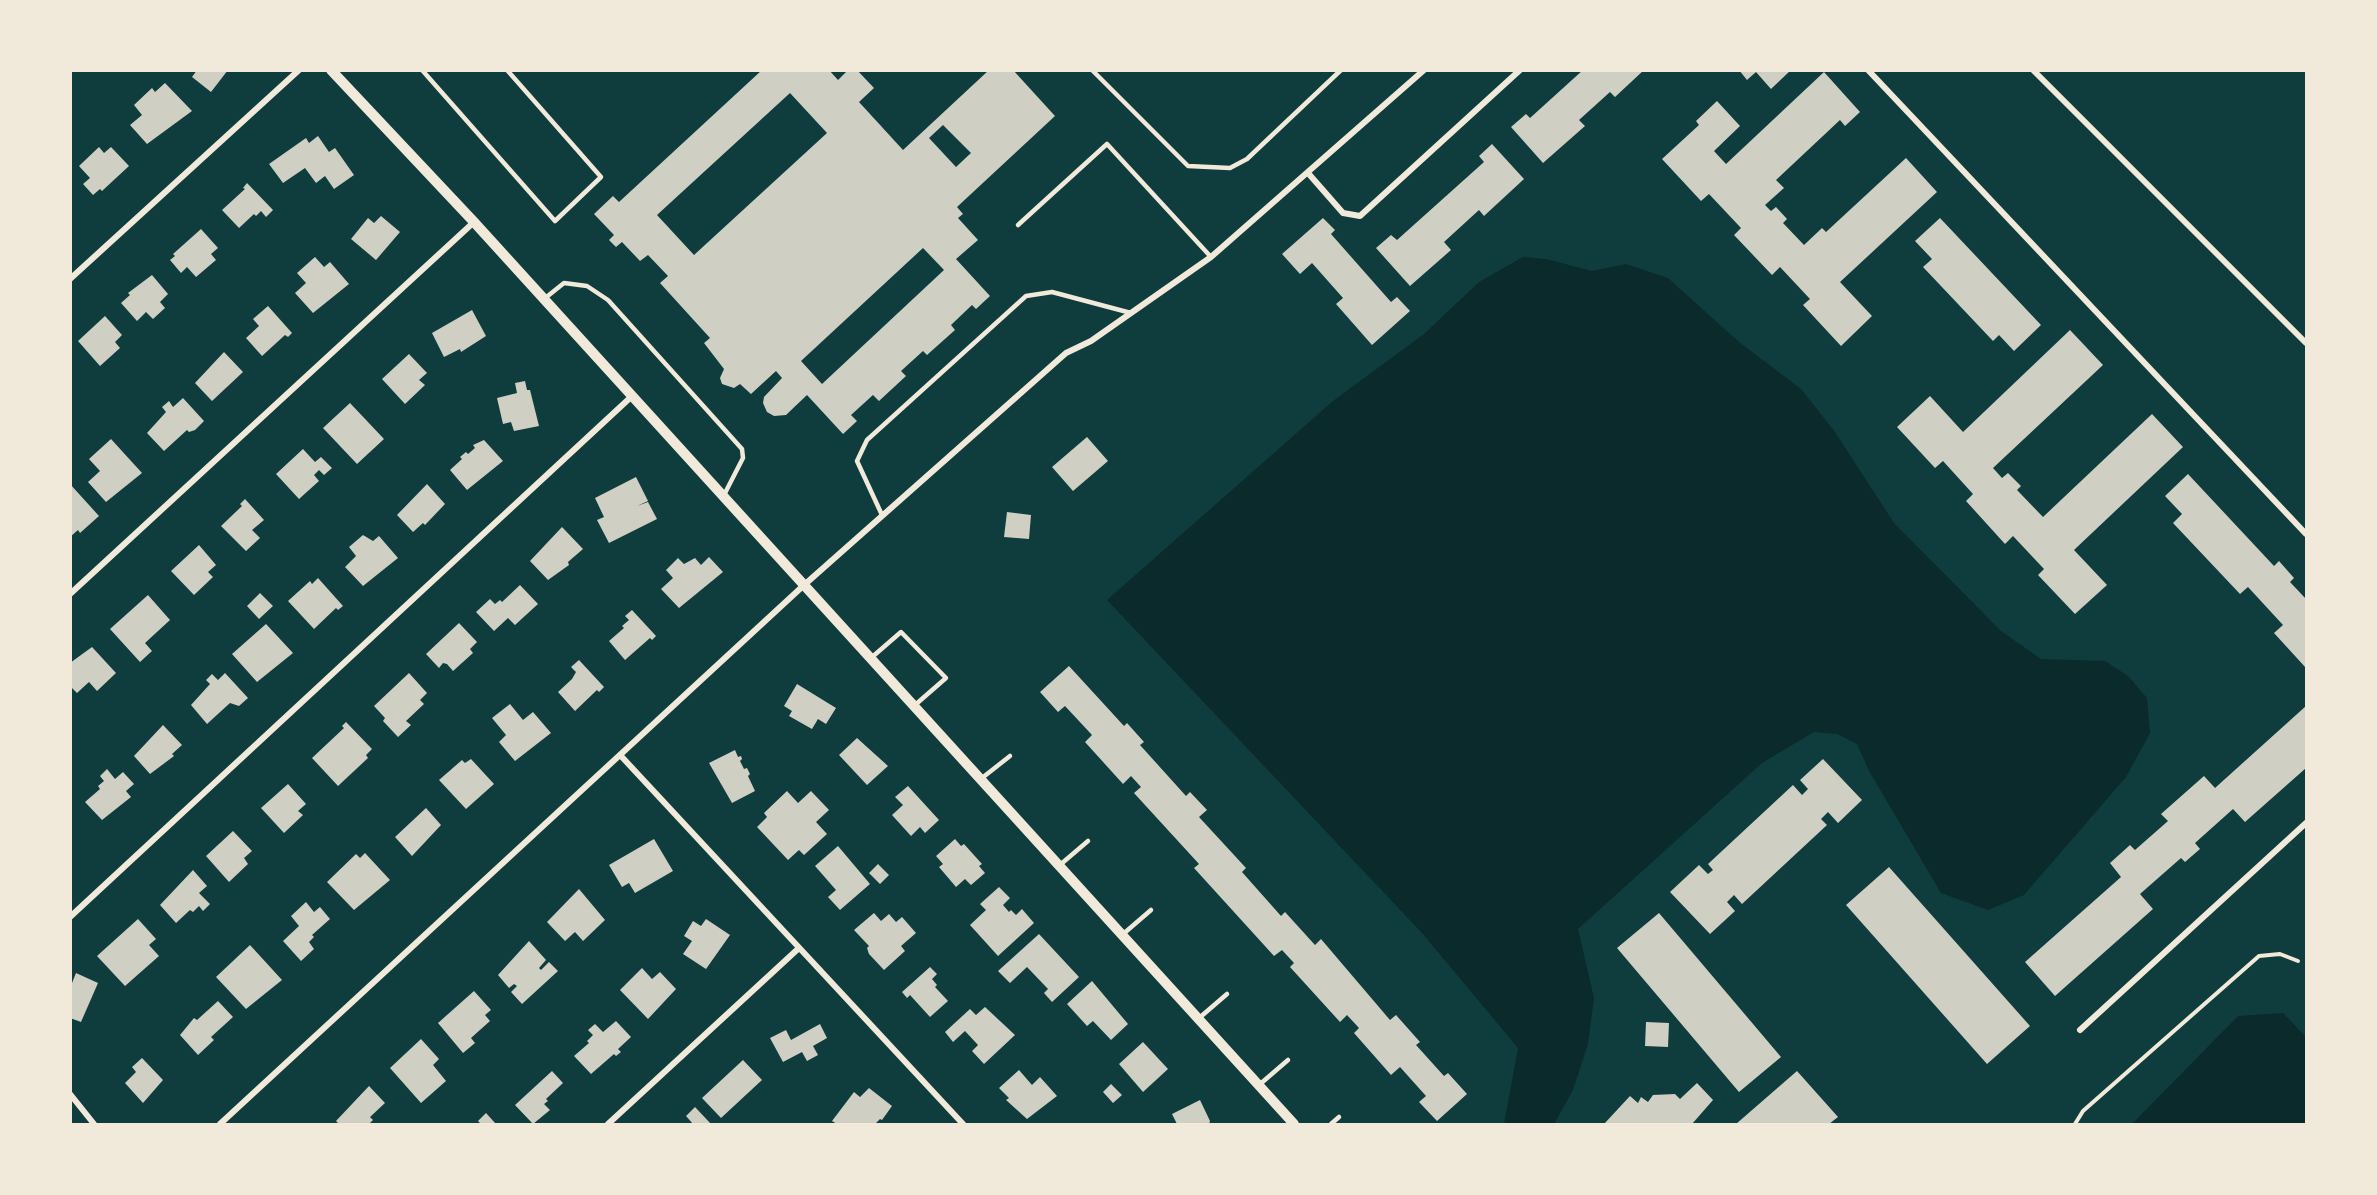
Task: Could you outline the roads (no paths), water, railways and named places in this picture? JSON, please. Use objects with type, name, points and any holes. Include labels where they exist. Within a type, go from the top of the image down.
[{"type":"street","points":[[70,279],[298,70]]},
{"type":"street","points":[[331,70],[474,222],[1294,1125]]},
{"type":"street","points":[[220,1125],[803,585],[1066,353],[1091,341],[1211,257],[1424,70]]},
{"type":"street","points":[[1308,173],[1343,213],[1360,216],[1520,70]]},
{"type":"street","points":[[1868,70],[2307,534]]},
{"type":"street","points":[[2033,70],[2307,343]]},
{"type":"street","points":[[70,594],[474,222]]},
{"type":"street","points":[[70,917],[631,397]]},
{"type":"street","points":[[621,756],[959,1123]]},
{"type":"street","points":[[2080,1030],[2307,823]]},
{"type":"street","points":[[608,1125],[799,948]]},
{"type":"street","points":[[70,1094],[94,1125]]},
{"type":"lane","points":[[422,70],[555,221],[601,177],[507,70]]},
{"type":"lane","points":[[1092,70],[1188,166],[1230,168],[1247,159],[1341,70]]},
{"type":"lane","points":[[1018,225],[1107,144],[1211,257]]},
{"type":"lane","points":[[544,299],[564,284],[587,286],[608,300],[734,440],[742,449],[742,458],[723,498]]},
{"type":"lane","points":[[882,515],[857,461],[867,440],[1026,296],[1052,292],[1131,313]]},
{"type":"lane","points":[[870,659],[901,632],[946,678],[913,706]]},
{"type":"lane","points":[[980,780],[1010,756]]},
{"type":"lane","points":[[1059,866],[1088,841]]},
{"type":"lane","points":[[1122,935],[1151,910]]},
{"type":"lane","points":[[1198,1019],[1227,994]]},
{"type":"lane","points":[[1259,1085],[1288,1060]]},
{"type":"lane","points":[[1331,1125],[1339,1117]]},
{"type":"water","points":[[1523,257],[1546,259],[1592,271],[1626,264],[1668,278],[1739,342],[1801,389],[1835,432],[1894,523],[2001,631],[2041,659],[2105,661],[2128,676],[2147,698],[2150,733],[2126,777],[2024,895],[1988,910],[1941,893],[1869,771],[1857,744],[1837,734],[1814,732],[1762,763],[1578,929],[1594,998],[1588,1044],[1573,1090],[1554,1124],[1504,1124],[1518,1048],[1422,933],[1107,600],[1333,401],[1424,334],[1479,282]]},
{"type":"water","points":[[2283,1013],[2306,1037],[2306,1124],[2132,1124],[2238,1016]]}]
